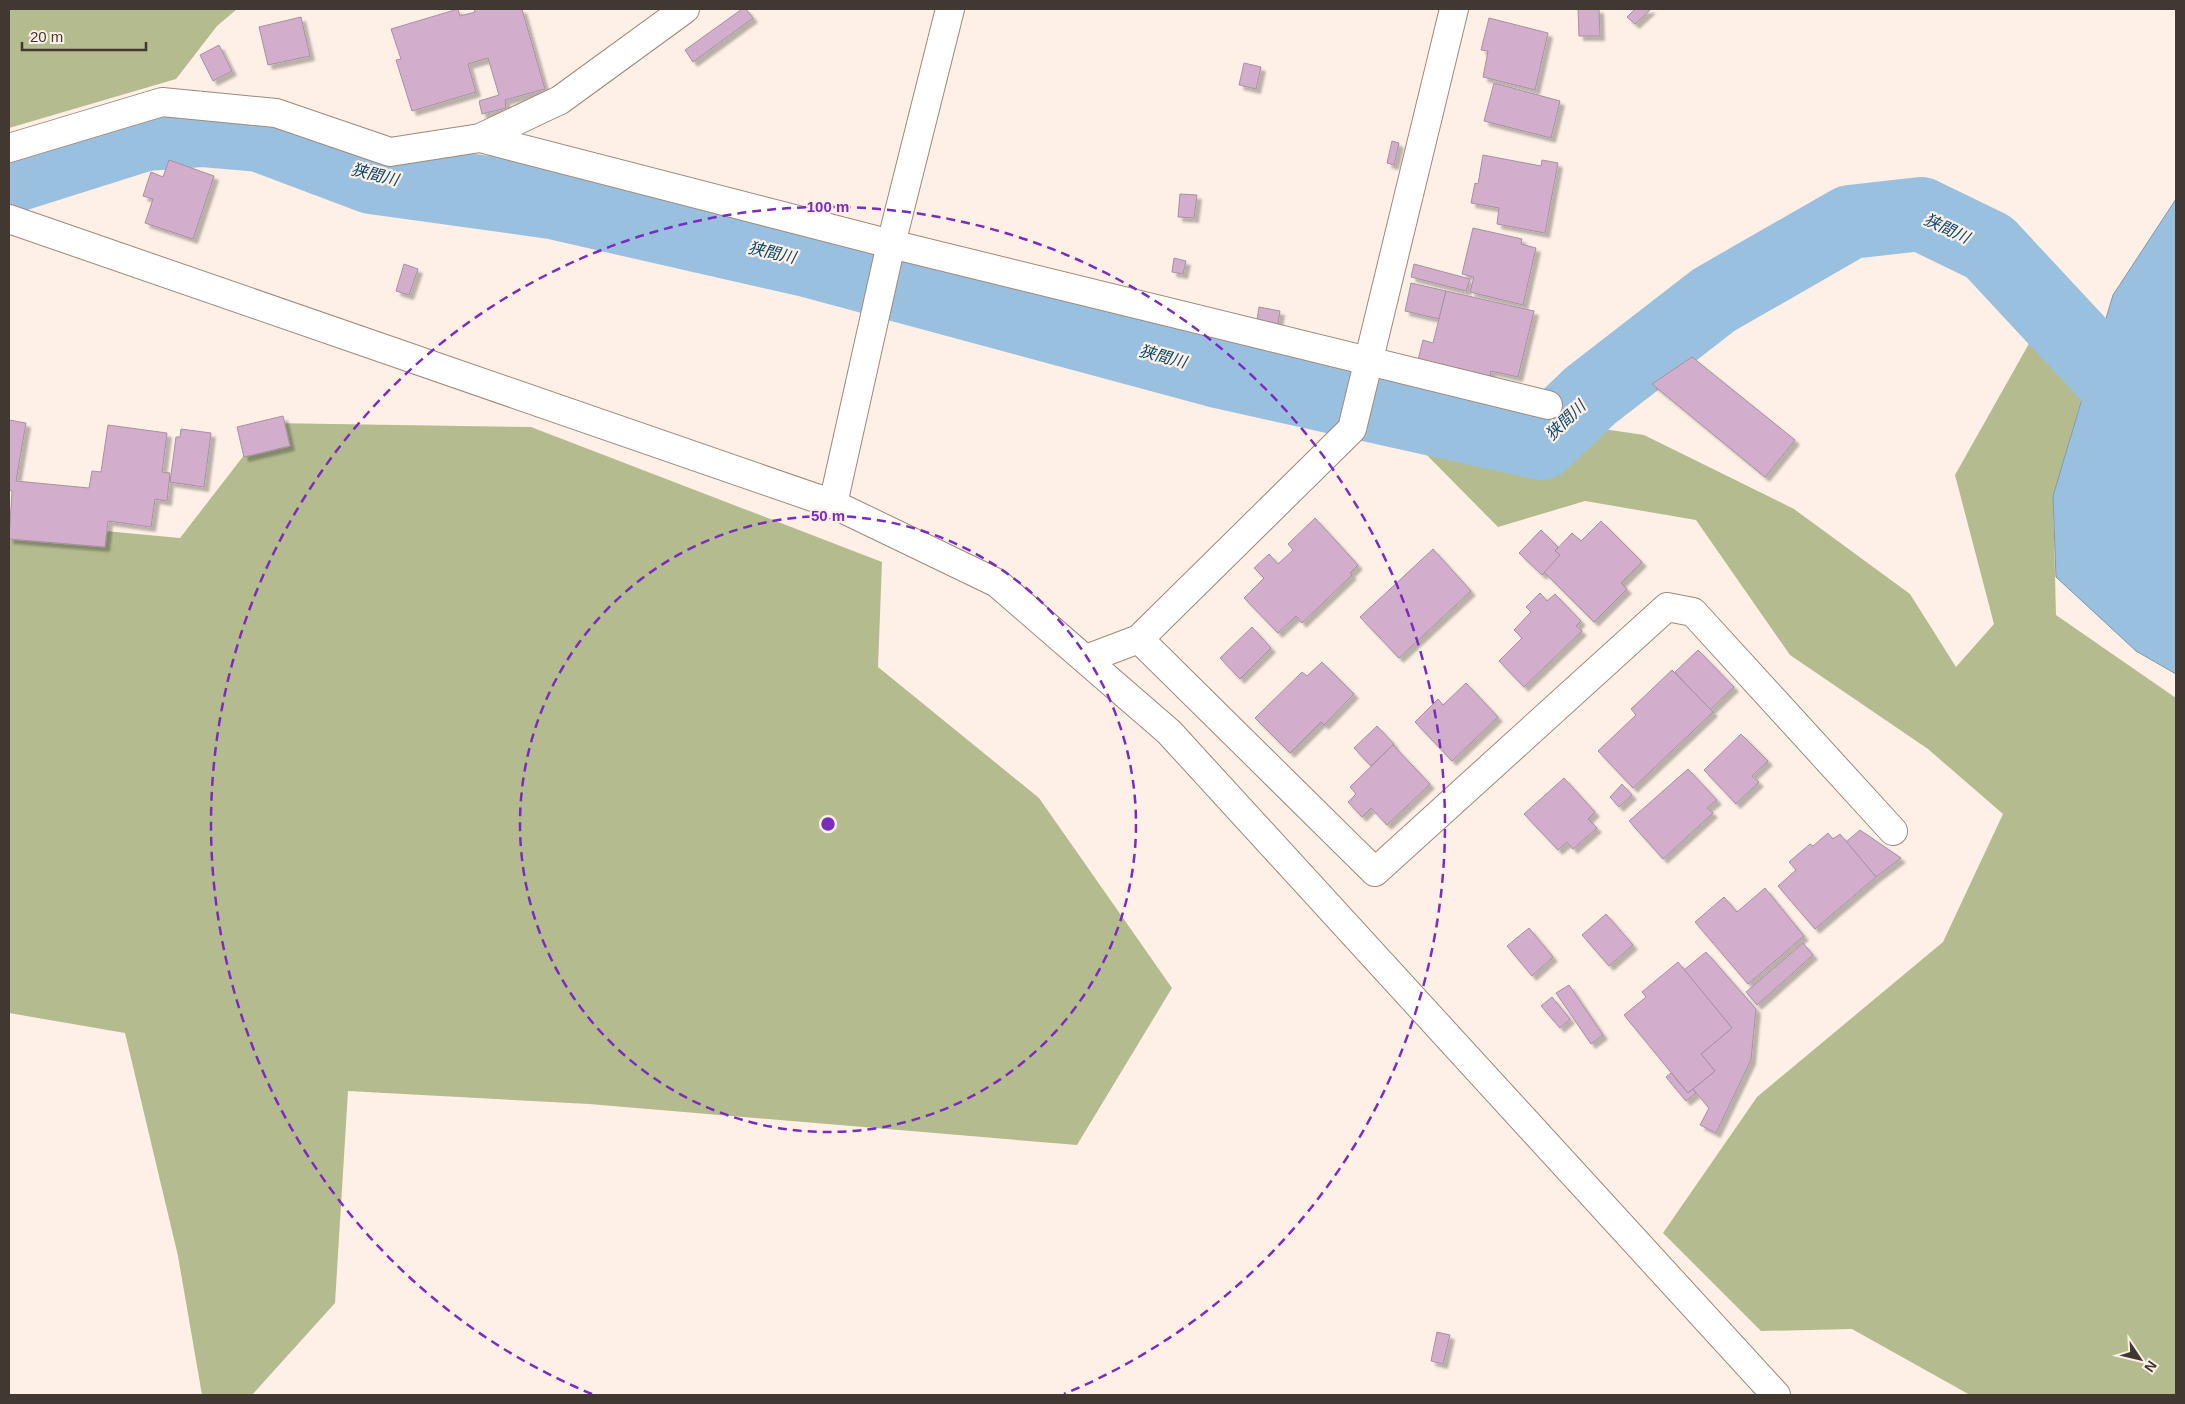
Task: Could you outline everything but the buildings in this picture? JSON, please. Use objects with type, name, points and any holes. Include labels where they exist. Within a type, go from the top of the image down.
[{"type":"street","points":[[9,148],[162,102],[276,113],[390,152],[480,138],[560,100],[685,9]]},
{"type":"street","points":[[833,504],[891,244],[950,9]]},
{"type":"street","points":[[1086,659],[1139,639],[1352,429],[1454,9]]},
{"type":"street","points":[[480,138],[891,244],[1548,405]]},
{"type":"street","points":[[9,219],[833,504],[998,583],[1169,732],[1776,1395]]},
{"type":"street","points":[[1139,639],[1375,872],[1667,607],[1693,612],[1892,831]]},
{"type":"green space","points":[[9,9],[237,9],[217,26],[176,79],[9,128]]},
{"type":"green space","points":[[2035,333],[2088,377],[2053,496],[2056,615],[2176,698],[2176,1395],[1970,1395],[1852,1329],[1761,1331],[1663,1233],[1757,1097],[1943,942],[2003,814],[1928,749],[1790,655],[1696,520],[1585,501],[1498,527],[1406,434],[1415,401],[1644,435],[1794,509],[1910,594],[1956,667],[1994,624],[1955,475]]},
{"type":"green space","points":[[269,423],[531,427],[882,562],[878,667],[1039,798],[1172,988],[1077,1145],[589,1104],[348,1091],[335,1303],[252,1395],[202,1395],[178,1256],[125,1033],[9,1013],[9,522],[180,538]]},
{"type":"water","points":[[2176,199],[2176,674],[2136,651],[2056,577],[2053,496],[2113,295]]},
{"type":"waterway","name":"狭間川","points":[[9,177],[145,134],[201,130],[260,135],[372,177],[552,202],[811,261],[1222,372],[1541,443],[1590,396],[1714,300],[1850,222],[1921,214],[1989,247],[2176,448]]}]
